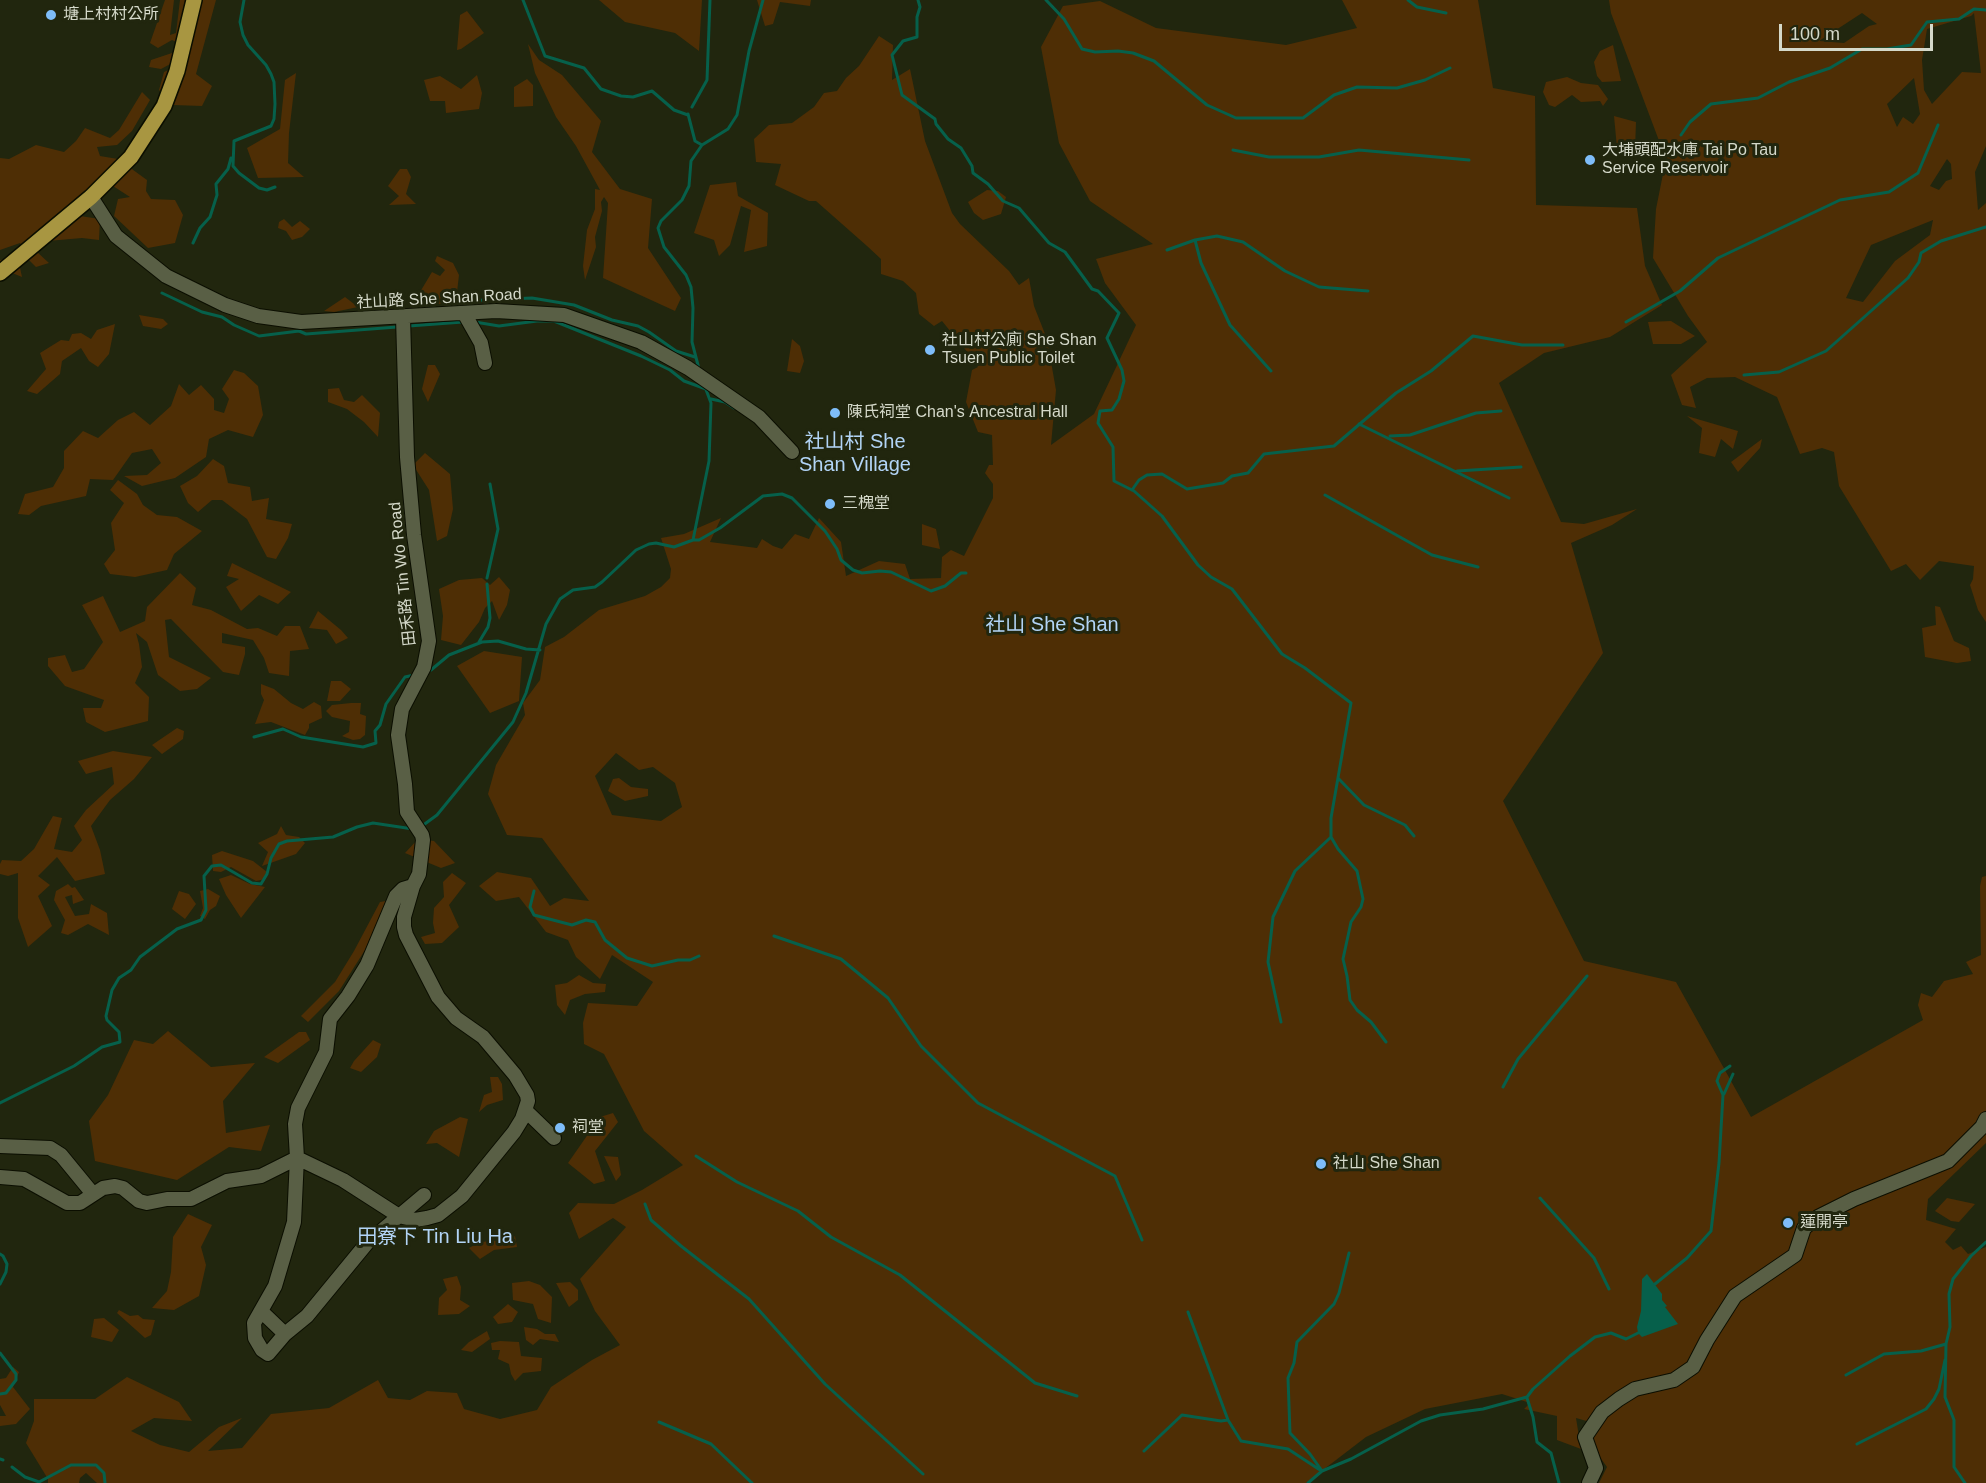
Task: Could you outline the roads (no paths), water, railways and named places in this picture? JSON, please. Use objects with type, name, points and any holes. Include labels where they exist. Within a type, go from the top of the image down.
[{"type":"main road","points":[[0,273],[91,197],[131,158],[164,106],[177,71],[194,0]]},
{"type":"street","name":"社山路 She Shan Road","points":[[91,197],[116,236],[166,276],[225,306],[258,316],[291,322],[519,311],[564,315],[641,342],[688,368],[711,382],[767,424],[792,452]]},
{"type":"street","points":[[464,313],[481,344],[485,363]]},
{"type":"street","name":"田禾路 Tin Wo Road","points":[[402,317],[407,457],[412,516],[429,634],[428,653],[404,704],[398,735],[407,812],[422,835],[419,874],[413,886]]},
{"type":"street","points":[[297,1158],[343,1180],[399,1216],[415,1220],[427,1218],[450,1208],[462,1196],[514,1132],[525,1110],[528,1098],[514,1074],[483,1037],[456,1018],[443,1004],[411,945],[405,932],[404,917],[413,886]]},
{"type":"street","points":[[413,886],[403,889],[396,896],[367,965],[348,996],[330,1019],[326,1052],[302,1098],[296,1116],[294,1222],[275,1286],[256,1316],[254,1330],[262,1350],[268,1354],[285,1334],[307,1316],[367,1243],[424,1195]]},
{"type":"street","points":[[525,1110],[554,1138]]},
{"type":"street","points":[[1589,1483],[1596,1468],[1585,1437],[1602,1412],[1635,1389],[1674,1380],[1693,1367],[1735,1296],[1795,1255],[1804,1228],[1818,1217],[1854,1199],[1948,1161],[1986,1119]]},
{"type":"street","points":[[0,1146],[50,1148],[62,1155],[93,1194]]},
{"type":"street","points":[[0,1177],[24,1179],[67,1203],[80,1203],[103,1188],[115,1186],[123,1188],[142,1202],[190,1199],[227,1181],[261,1176],[297,1158]]},
{"type":"street","points":[[261,1311],[285,1334]]},
{"type":"waterway","points":[[244,0],[240,22],[243,35],[271,74],[274,82],[275,104],[271,126],[234,141],[233,166],[259,188],[267,190],[275,187]]},
{"type":"waterway","points":[[523,0],[545,56],[584,68],[601,89],[621,96],[633,97],[652,91],[674,110],[688,115]]},
{"type":"waterway","points":[[692,107],[707,80],[710,0]]},
{"type":"waterway","points":[[699,369],[692,342],[691,287],[686,275],[664,247],[658,228],[661,221],[682,200],[689,186],[691,161],[702,145],[728,129],[737,115],[749,51],[763,0]]},
{"type":"waterway","points":[[918,0],[920,7],[917,17],[917,37],[903,41],[892,55],[902,95],[935,119],[936,124],[948,139],[961,148],[972,166],[973,173],[988,184],[1003,201],[1019,208],[1049,243],[1065,252],[1092,289],[1098,291],[1119,313],[1107,338],[1122,370],[1124,381],[1119,399],[1112,410],[1100,411],[1098,423],[1113,447],[1114,481],[1134,491],[1162,516],[1198,565],[1211,577],[1232,589],[1282,654],[1305,668],[1351,703],[1331,818],[1331,837],[1357,871],[1363,899],[1361,907],[1351,922],[1343,959],[1350,1000],[1386,1042]]},
{"type":"waterway","points":[[1046,0],[1064,19],[1082,49],[1095,52],[1133,53],[1154,61],[1207,105],[1236,118],[1303,118],[1334,95],[1357,87],[1397,88],[1425,80],[1450,68]]},
{"type":"waterway","points":[[1408,0],[1417,7],[1446,13]]},
{"type":"waterway","points":[[1681,135],[1690,122],[1711,104],[1758,98],[1789,82],[1830,68],[1862,49],[1887,49],[1911,45],[1927,22],[1959,19],[1974,9],[1986,10]]},
{"type":"waterway","points":[[688,114],[695,141],[702,145]]},
{"type":"waterway","points":[[1626,322],[1680,291],[1718,258],[1840,200],[1889,192],[1918,173],[1938,125]]},
{"type":"waterway","points":[[1233,150],[1269,157],[1319,157],[1359,150],[1469,160]]},
{"type":"waterway","points":[[193,243],[200,228],[210,217],[217,195],[216,184],[228,169],[231,158]]},
{"type":"waterway","points":[[1744,375],[1779,372],[1826,351],[1908,278],[1919,262],[1921,253],[1941,241],[1986,227]]},
{"type":"waterway","points":[[1167,250],[1195,240],[1217,236],[1243,242],[1285,271],[1319,287],[1368,291]]},
{"type":"waterway","points":[[1195,240],[1201,263],[1230,325],[1271,371]]},
{"type":"waterway","points":[[162,293],[202,312],[222,317],[259,336],[299,331],[306,334],[397,327]]},
{"type":"waterway","points":[[462,301],[532,298],[574,305],[612,320],[638,326],[676,351],[695,357]]},
{"type":"waterway","points":[[475,322],[499,326],[554,321],[641,356],[670,370],[684,381],[706,389]]},
{"type":"waterway","points":[[409,326],[463,322]]},
{"type":"waterway","points":[[1132,490],[1139,480],[1147,475],[1162,474],[1187,489],[1223,483],[1232,476],[1248,473],[1264,454],[1334,446],[1396,393],[1431,371],[1473,336],[1522,345],[1563,345]]},
{"type":"waterway","points":[[422,826],[437,815],[513,722],[526,693],[546,624],[560,599],[573,590],[595,587],[636,550],[649,544],[656,543],[674,547],[693,540],[709,461],[711,403],[705,387]]},
{"type":"waterway","points":[[711,399],[725,402],[734,408]]},
{"type":"waterway","points":[[1390,436],[1410,435],[1476,413],[1501,411]]},
{"type":"waterway","points":[[1359,424],[1509,498]]},
{"type":"waterway","points":[[1457,471],[1521,467]]},
{"type":"waterway","points":[[487,578],[498,529],[490,484]]},
{"type":"waterway","points":[[693,540],[699,540],[720,528],[763,496],[782,494],[792,498],[825,531],[837,549],[841,560],[853,570],[862,573],[891,572],[931,591],[945,586],[961,573],[966,573]]},
{"type":"waterway","points":[[1325,495],[1432,555],[1478,567]]},
{"type":"waterway","points":[[479,642],[488,627],[490,618],[487,584]]},
{"type":"waterway","points":[[426,671],[431,670],[449,655],[482,642],[498,641],[526,649],[540,650]]},
{"type":"waterway","points":[[254,737],[283,729],[301,737],[363,747],[376,743],[375,731],[380,725],[386,704],[405,677],[414,675]]},
{"type":"waterway","points":[[1338,778],[1364,805],[1405,825],[1414,836]]},
{"type":"waterway","points":[[0,1103],[74,1066],[102,1047],[120,1042],[119,1032],[106,1016],[112,990],[119,978],[131,970],[140,957],[177,929],[201,920],[206,910],[204,876],[212,866],[221,865],[252,883],[261,884],[279,844],[287,841],[333,837],[373,823],[413,829]]},
{"type":"waterway","points":[[1281,1022],[1268,962],[1273,917],[1295,871],[1331,837]]},
{"type":"waterway","points":[[534,891],[530,907],[534,915],[572,925],[586,920],[595,922],[605,940],[627,958],[652,966],[678,960],[690,960],[699,956]]},
{"type":"waterway","points":[[774,936],[841,959],[888,998],[921,1046],[978,1103],[1115,1176],[1142,1240]]},
{"type":"waterway","points":[[1503,1087],[1518,1059],[1587,976]]},
{"type":"waterway","points":[[1655,1284],[1687,1258],[1711,1231],[1719,1163],[1723,1095],[1717,1081],[1720,1073],[1730,1066]]},
{"type":"waterway","points":[[1724,1094],[1733,1074]]},
{"type":"waterway","points":[[696,1156],[737,1182],[798,1211],[831,1237],[900,1275],[1035,1383],[1077,1396]]},
{"type":"waterway","points":[[1540,1198],[1594,1258],[1609,1289]]},
{"type":"waterway","points":[[645,1204],[651,1220],[749,1299],[825,1384],[923,1474]]},
{"type":"waterway","points":[[1965,1483],[1954,1467],[1954,1420],[1945,1397],[1946,1344],[1950,1327],[1949,1294],[1953,1279],[1971,1256],[1986,1242]]},
{"type":"waterway","points":[[1322,1471],[1290,1433],[1288,1378],[1294,1363],[1297,1342],[1334,1304],[1349,1253]]},
{"type":"waterway","points":[[0,1254],[7,1264],[0,1284]]},
{"type":"waterway","points":[[1188,1312],[1228,1420]]},
{"type":"waterway","points":[[1308,1483],[1322,1471],[1351,1459],[1421,1421],[1440,1415],[1483,1409],[1527,1397],[1570,1356],[1595,1337],[1611,1333],[1626,1339],[1638,1333]]},
{"type":"waterway","points":[[1846,1375],[1884,1354],[1921,1351],[1946,1344]]},
{"type":"waterway","points":[[0,1353],[16,1374],[16,1380],[6,1393],[0,1394]]},
{"type":"waterway","points":[[1857,1444],[1926,1409],[1939,1389],[1945,1360]]},
{"type":"waterway","points":[[1527,1398],[1537,1442],[1551,1453],[1559,1483]]},
{"type":"waterway","points":[[1144,1451],[1182,1415],[1228,1420],[1241,1441],[1288,1449],[1320,1470]]},
{"type":"waterway","points":[[659,1422],[711,1444],[752,1483]]},
{"type":"waterway","points":[[12,1467],[25,1477],[39,1482],[71,1465],[96,1465],[104,1473],[105,1483]]},
{"type":"place","name":"塘上村村公所","points":[[51,15]]},
{"type":"place","name":"大埔頭配水庫 Tai Po Tau Service Reservoir","points":[[1590,160]]},
{"type":"place","name":"社山村公廁 She Shan Tsuen Public Toilet","points":[[930,350]]},
{"type":"place","name":"陳氏祠堂 Chan's Ancestral Hall","points":[[835,413]]},
{"type":"place","name":"三槐堂","points":[[830,504]]},
{"type":"place","name":"祠堂","points":[[560,1128]]},
{"type":"place","name":"社山 She Shan","points":[[1321,1164]]},
{"type":"place","name":"蓮開亭","points":[[1788,1223]]},
{"type":"district","name":"社山村 She Shan Village","points":[[855,454]]},
{"type":"district","name":"社山 She Shan","points":[[1052,625]]},
{"type":"district","name":"田寮下 Tin Liu Ha","points":[[435,1237]]}]
